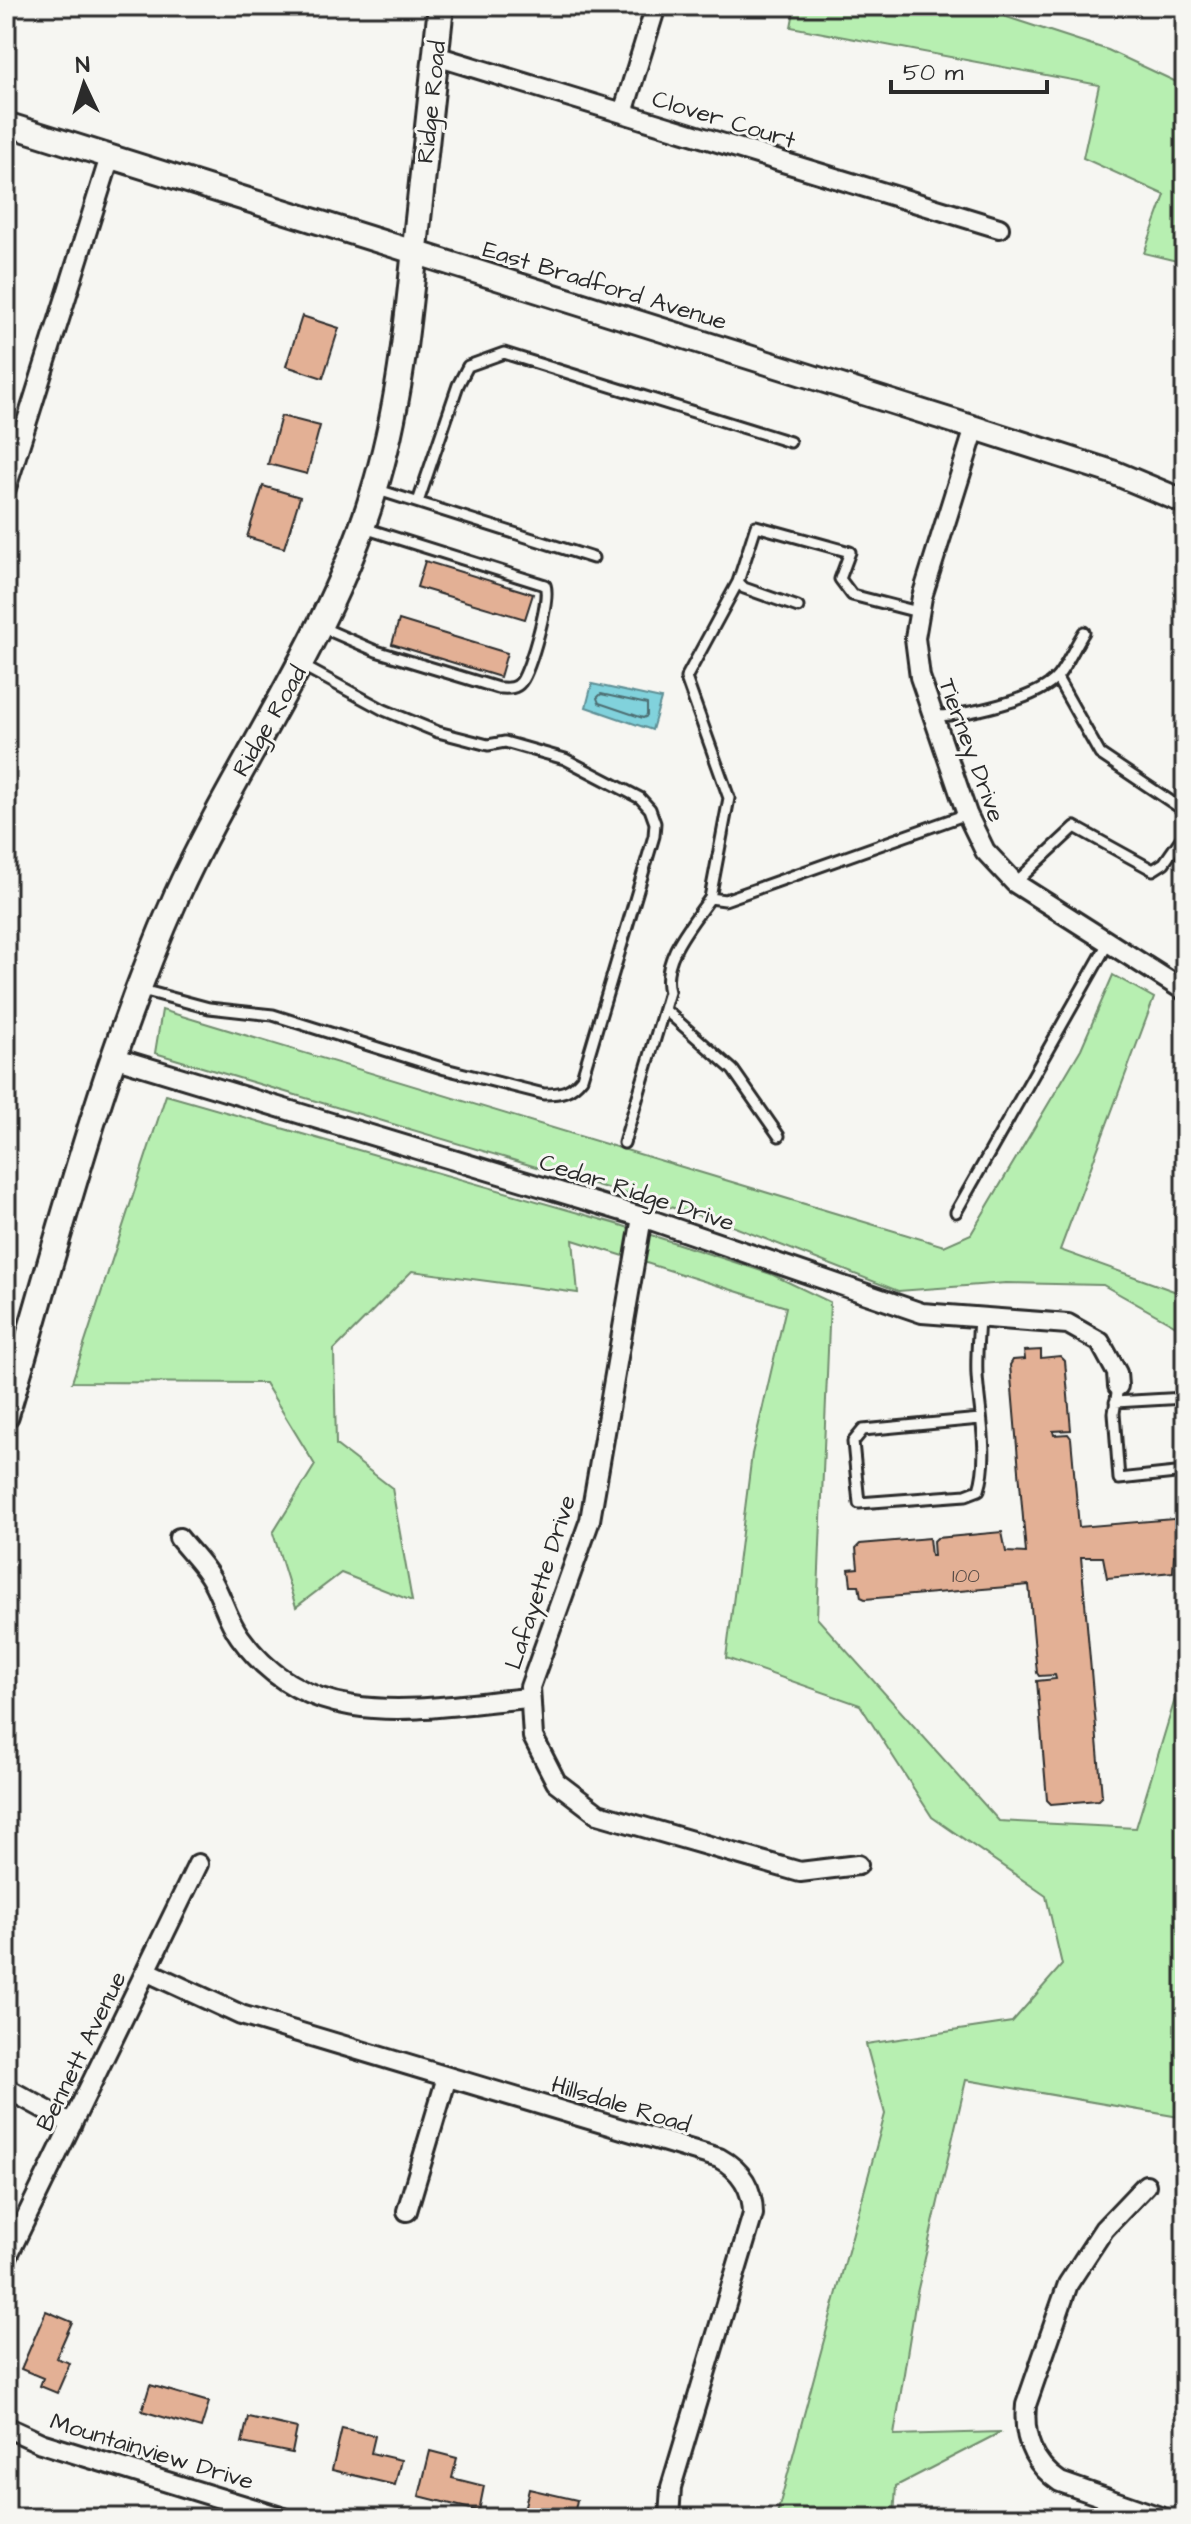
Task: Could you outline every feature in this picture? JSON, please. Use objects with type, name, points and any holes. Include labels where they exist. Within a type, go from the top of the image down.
[{"type":"main road","name":"Ridge Road","points":[[6,1415],[113,1057],[138,988],[209,829],[321,627],[375,489],[398,390],[441,6]]},
{"type":"street","points":[[623,113],[656,6]]},
{"type":"street","name":"Clover Court","points":[[436,56],[999,228]]},
{"type":"street","name":"East Bradford Avenue","points":[[6,124],[975,428],[1115,473],[1185,502]]},
{"type":"street","points":[[6,488],[110,157]]},
{"type":"street","name":"Tierney Drive","points":[[975,428],[918,612],[917,664],[967,814],[985,851],[1015,883],[1107,945],[1185,991]]},
{"type":"street","name":"Cedar Ridge Drive","points":[[113,1057],[642,1217],[922,1313],[1068,1324],[1100,1342],[1117,1373],[1117,1394]]},
{"type":"street","name":"Lafayette Drive","points":[[642,1217],[590,1520],[534,1670],[528,1698],[533,1737],[546,1768],[568,1795],[598,1814],[800,1872],[858,1865]]},
{"type":"street","points":[[179,1538],[213,1581],[229,1619],[246,1645],[267,1667],[302,1691],[343,1706],[386,1711],[528,1698]]},
{"type":"street","name":"Bennett Avenue","points":[[6,2259],[198,1864]]},
{"type":"street","name":"Hillsdale Road","points":[[146,1971],[241,2015],[719,2158],[735,2169],[747,2184],[753,2214],[671,2487],[669,2518]]},
{"type":"street","points":[[407,2211],[447,2077]]},
{"type":"street","points":[[6,2088],[72,2124]]},
{"type":"street","points":[[1146,2185],[1104,2229],[1068,2284],[1026,2405],[1025,2419],[1030,2447],[1050,2475],[1163,2518]]},
{"type":"street","name":"Mountainview Drive","points":[[6,2427],[41,2443],[284,2518]]},
{"type":"lane","points":[[418,502],[468,366],[504,353],[790,442]]},
{"type":"lane","points":[[375,489],[593,558]]},
{"type":"lane","points":[[624,1143],[669,992],[667,972],[710,898],[729,798],[686,678],[738,582],[756,526],[850,552],[840,579],[852,595],[918,612]]},
{"type":"lane","points":[[321,627],[376,651],[498,688],[510,689],[522,681],[545,609],[545,585],[362,528]]},
{"type":"lane","points":[[738,582],[744,588],[798,607]]},
{"type":"lane","points":[[933,716],[951,716],[1034,694],[1057,678],[1084,632]]},
{"type":"lane","points":[[138,988],[209,1008],[273,1015],[445,1069],[544,1094],[560,1094],[574,1088],[582,1078],[654,836],[655,823],[650,809],[623,787],[565,759],[505,742],[488,745],[438,732],[384,710],[301,665]]},
{"type":"lane","points":[[1057,678],[1100,754],[1185,811]]},
{"type":"lane","points":[[710,898],[725,900],[967,814]]},
{"type":"lane","points":[[1015,883],[1075,827],[1153,870],[1164,863],[1185,833]]},
{"type":"lane","points":[[956,1212],[1107,945]]},
{"type":"lane","points":[[664,1009],[733,1070],[779,1136]]},
{"type":"lane","points":[[979,1318],[982,1474],[975,1494],[859,1503],[853,1442],[857,1434],[863,1430],[980,1419]]},
{"type":"lane","points":[[1185,1398],[1117,1394],[1119,1479],[1185,1472]]},
{"type":"green space","points":[[795,6],[973,6],[1108,50],[1185,86],[1185,263],[1144,253],[1165,195],[1083,158],[1099,85],[791,27]]},
{"type":"green space","points":[[1113,975],[1154,998],[1060,1250],[1185,1295],[1185,1331],[1103,1285],[1006,1283],[898,1291],[727,1224],[155,1053],[162,1010],[944,1246],[971,1234],[1081,1049]]},
{"type":"green space","points":[[166,1095],[617,1224],[771,1274],[830,1302],[817,1618],[999,1821],[1136,1828],[1185,1666],[1185,2118],[966,2080],[917,2293],[894,2435],[1001,2432],[896,2486],[894,2518],[776,2518],[885,2114],[866,2044],[1012,2022],[1062,1965],[1046,1896],[932,1817],[860,1705],[726,1658],[752,1454],[786,1307],[573,1240],[578,1293],[412,1271],[334,1350],[336,1445],[392,1488],[412,1601],[341,1573],[296,1607],[273,1533],[315,1465],[265,1383],[72,1382]]},
{"type":"water","points":[[592,684],[661,699],[652,730],[586,707]]},
{"type":"building","points":[[302,316],[339,328],[323,378],[286,366]]},
{"type":"building","points":[[281,416],[320,426],[307,474],[268,464]]},
{"type":"building","points":[[263,486],[300,497],[284,548],[247,537]]},
{"type":"building","points":[[425,561],[533,594],[525,619],[417,587]]},
{"type":"building","points":[[399,620],[507,653],[500,677],[392,644]]},
{"type":"building","points":[[1041,1350],[1041,1358],[1060,1356],[1065,1361],[1071,1430],[1053,1431],[1054,1435],[1068,1434],[1071,1438],[1079,1527],[1185,1518],[1185,1571],[1179,1572],[1178,1555],[1174,1555],[1173,1572],[1107,1578],[1103,1557],[1081,1557],[1102,1796],[1098,1800],[1051,1804],[1047,1800],[1037,1681],[1056,1679],[1055,1675],[1039,1676],[1037,1673],[1029,1585],[865,1599],[861,1597],[859,1585],[851,1585],[849,1569],[858,1568],[856,1548],[860,1544],[929,1538],[931,1556],[934,1556],[933,1542],[937,1538],[1002,1532],[1006,1552],[1026,1553],[1010,1365],[1013,1360],[1025,1359],[1024,1351]]},
{"type":"building","points":[[46,2311],[72,2322],[56,2358],[70,2363],[57,2393],[40,2386],[43,2378],[21,2369]]},
{"type":"building","points":[[150,2385],[209,2402],[201,2428],[142,2411]]},
{"type":"building","points":[[248,2417],[297,2428],[292,2453],[242,2443]]},
{"type":"building","points":[[342,2428],[375,2436],[371,2453],[401,2460],[395,2485],[332,2470]]},
{"type":"building","points":[[430,2451],[457,2458],[452,2478],[484,2486],[479,2511],[419,2496]]},
{"type":"building","points":[[529,2489],[577,2500],[574,2515],[588,2518],[522,2518]]},
{"type":"building","points":[[41,2507],[79,2518],[38,2518]]}]
